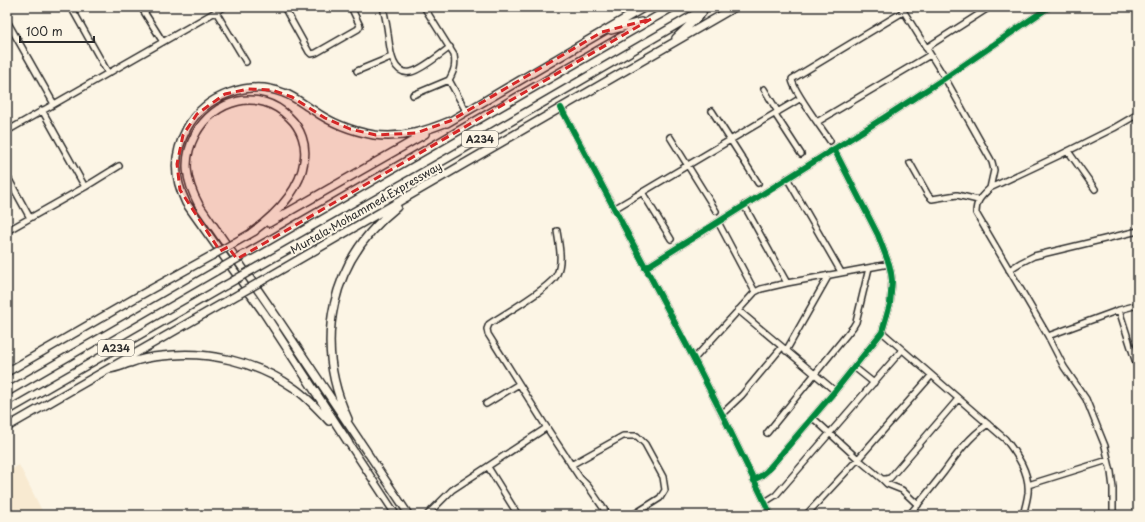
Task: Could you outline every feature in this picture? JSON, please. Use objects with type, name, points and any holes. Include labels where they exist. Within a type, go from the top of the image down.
[{"type":"highway","points":[[7,372],[137,296],[450,121],[645,7]]},
{"type":"highway","name":"Murtala Mohammed Expressway","points":[[7,392],[674,7]]},
{"type":"highway","points":[[667,46],[708,7]]},
{"type":"highway","name":"Murtala Mohammed Expressway","points":[[7,411],[708,7]]},
{"type":"highway","name":"Murtala Mohammed Expressway","points":[[7,427],[735,7]]},
{"type":"highway","points":[[602,32],[651,19]]},
{"type":"highway","points":[[348,442],[264,313],[186,203],[180,190],[177,177],[179,149],[183,135],[197,114],[215,99],[225,94],[260,88],[282,92],[337,124],[363,133],[389,136],[416,133],[450,121]]},
{"type":"highway","points":[[251,233],[275,214],[293,190],[302,170],[305,151],[304,143],[298,128],[293,120],[285,113],[277,107],[259,100],[240,100],[223,106],[212,114],[199,128],[192,140],[189,150],[187,169],[190,186],[199,205],[278,319],[366,452]]},
{"type":"highway","points":[[366,452],[352,429],[339,396],[334,377],[329,341],[336,296],[349,264],[358,249],[380,222],[415,193]]},
{"type":"highway","points":[[109,369],[147,358],[182,354],[201,355],[240,362],[277,377],[294,388],[320,411],[348,442]]},
{"type":"main road","points":[[348,442],[396,515]]},
{"type":"main road","points":[[366,452],[409,515]]},
{"type":"street","points":[[71,7],[108,73]]},
{"type":"street","points":[[141,7],[163,42]]},
{"type":"street","points":[[7,131],[224,7]]},
{"type":"street","points":[[284,7],[309,52],[312,54],[316,54],[358,29],[360,26],[351,7]]},
{"type":"street","points":[[383,7],[391,57],[395,65],[401,71],[412,72],[450,47]]},
{"type":"street","points":[[413,95],[449,80],[456,63],[450,47],[424,7]]},
{"type":"street","points":[[926,48],[990,7]]},
{"type":"street","points":[[645,268],[945,78],[1049,7]]},
{"type":"street","points":[[830,141],[801,98],[792,81],[794,77],[902,10],[945,78],[992,162],[994,170],[990,188]]},
{"type":"street","points":[[216,12],[246,62]]},
{"type":"street","points":[[7,20],[54,104]]},
{"type":"street","points":[[817,122],[930,55]]},
{"type":"street","points":[[356,72],[391,57]]},
{"type":"street","points":[[449,80],[466,111]]},
{"type":"street","points":[[764,89],[776,113],[801,154]]},
{"type":"street","points":[[614,209],[801,98]]},
{"type":"street","points":[[561,108],[694,359],[771,515]]},
{"type":"street","points":[[42,110],[85,187]]},
{"type":"street","points":[[712,110],[758,183]]},
{"type":"street","points":[[1113,515],[1113,488],[1105,446],[1086,400],[1064,367],[1048,336],[976,213],[976,207],[978,200],[990,188],[1018,176],[1114,128],[1138,114]]},
{"type":"street","points":[[670,137],[716,211]]},
{"type":"street","points":[[753,480],[767,471],[835,391],[882,332],[890,304],[891,277],[889,264],[878,235],[834,149]]},
{"type":"street","points":[[1068,151],[1095,188]]},
{"type":"street","points":[[910,163],[928,195],[932,199],[956,195],[978,200]]},
{"type":"street","points":[[7,231],[119,166]]},
{"type":"street","points":[[7,176],[30,218]]},
{"type":"street","points":[[787,178],[842,272]]},
{"type":"street","points":[[642,192],[671,239]]},
{"type":"street","points":[[744,205],[787,283]]},
{"type":"street","points":[[718,222],[755,292]]},
{"type":"street","points":[[557,231],[560,258],[557,274],[554,279],[535,294],[489,324],[487,329],[488,334],[546,428],[580,478],[588,486],[608,515]]},
{"type":"street","points":[[1009,270],[1034,256],[1138,231]]},
{"type":"street","points":[[694,359],[755,292],[787,283],[889,264]]},
{"type":"street","points":[[767,433],[853,327],[856,322],[869,268]]},
{"type":"street","points":[[722,414],[742,395],[784,349],[829,275]]},
{"type":"street","points":[[1048,336],[1138,305]]},
{"type":"street","points":[[738,310],[835,391]]},
{"type":"street","points":[[1120,310],[1138,367]]},
{"type":"street","points":[[882,332],[1005,439],[1023,467],[1028,485],[1028,495],[1023,515]]},
{"type":"street","points":[[765,502],[776,495],[902,350]]},
{"type":"street","points":[[854,367],[874,383]]},
{"type":"street","points":[[806,515],[858,459],[931,376]]},
{"type":"street","points":[[486,404],[519,384]]},
{"type":"street","points":[[882,479],[890,478],[958,399]]},
{"type":"street","points":[[812,418],[887,484],[902,490],[918,505]]},
{"type":"street","points":[[909,515],[969,439],[988,424]]},
{"type":"street","points":[[427,515],[452,490],[488,468],[546,428]]},
{"type":"street","points":[[571,465],[623,436],[637,436],[645,444],[663,477],[665,490],[660,498],[633,515]]},
{"type":"street","points":[[1028,485],[1108,460]]},
{"type":"street","points":[[488,468],[518,515]]},
{"type":"highlighted area","points":[[651,19],[237,259],[228,247],[220,251],[180,190],[177,164],[183,135],[197,114],[225,94],[248,89],[272,90],[292,97],[325,118],[350,129],[376,135],[416,133],[450,121],[602,32]]},
{"type":"shaded area","points":[[19,465],[44,515],[7,515],[7,472]]},
{"type":"cycle path","points":[[645,268],[885,117],[1049,7]]},
{"type":"cycle path","points":[[561,108],[694,359],[771,515]]},
{"type":"cycle path","points":[[753,480],[767,471],[835,391],[882,332],[890,304],[892,281],[889,264],[878,235],[834,149]]}]
